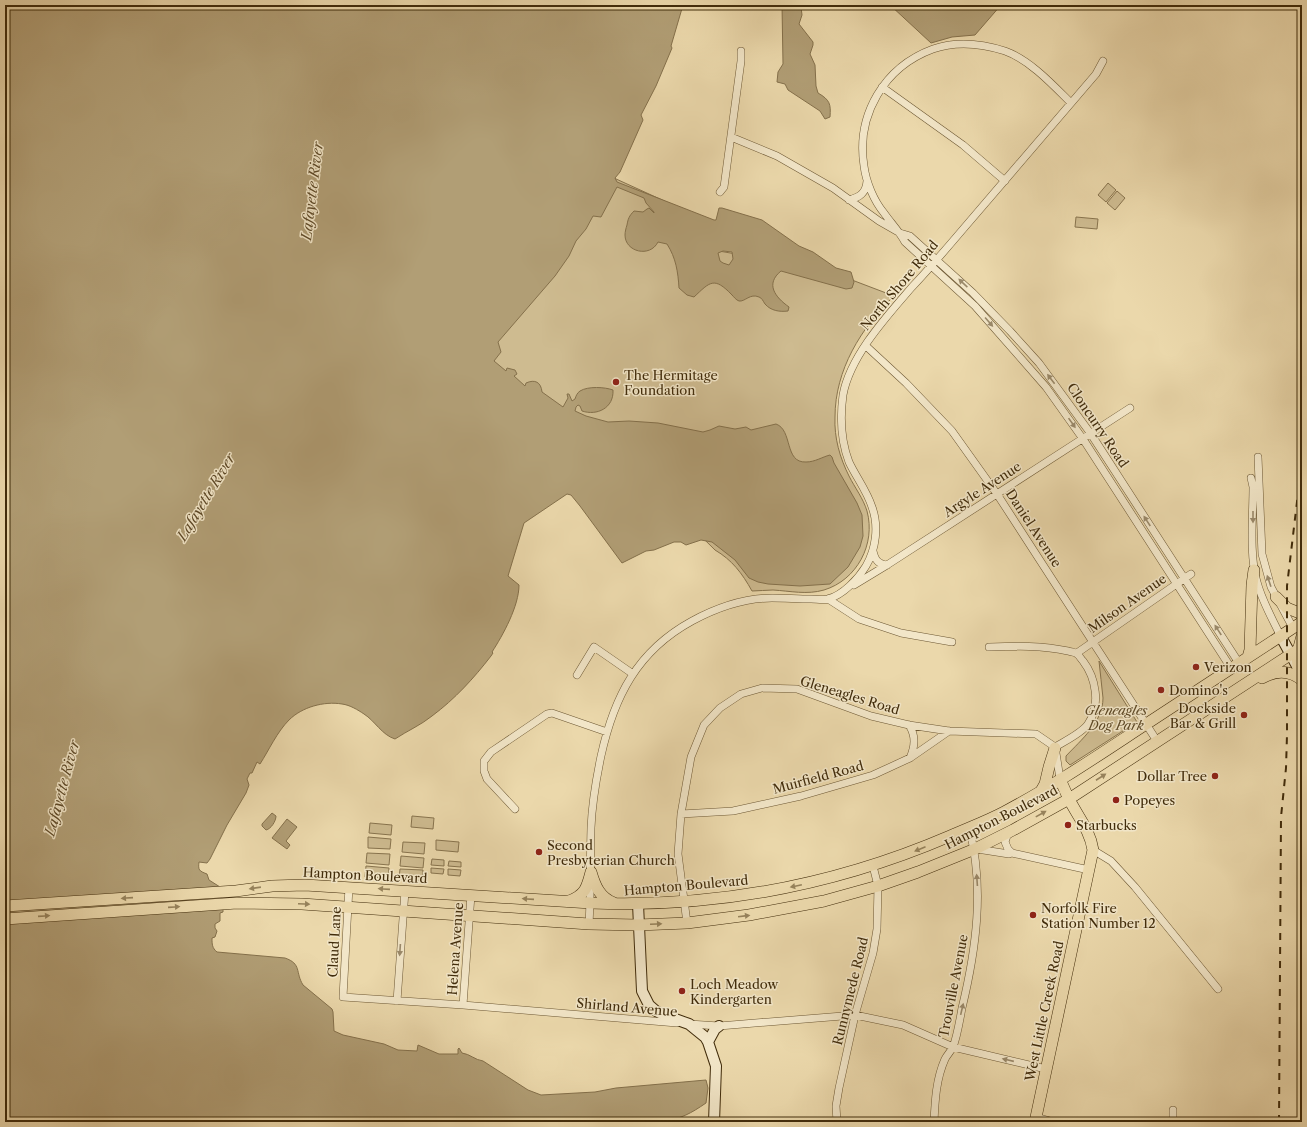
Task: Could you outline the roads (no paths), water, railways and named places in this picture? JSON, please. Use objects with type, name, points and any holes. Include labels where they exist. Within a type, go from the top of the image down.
[{"type":"main road","points":[[1239,663],[1250,650],[1252,585],[1254,570]]},
{"type":"main road","points":[[1276,597],[1287,608],[1302,614]]},
{"type":"main road","name":"Hampton Boulevard","points":[[5,906],[236,891],[272,886],[305,885],[567,902],[638,904],[684,902],[730,897],[771,891],[831,878],[915,852],[1002,813],[1071,773],[1280,635],[1298,625]]},
{"type":"main road","points":[[1299,645],[1296,659],[1300,671]]},
{"type":"main road","name":"Hampton Boulevard","points":[[5,918],[237,903],[302,904],[589,924],[638,925],[687,923],[790,908],[878,886],[975,849],[1013,830],[1069,799],[1188,721],[1299,645]]},
{"type":"main road","points":[[1188,721],[1204,716],[1269,674],[1285,672],[1302,680]]},
{"type":"main road","points":[[1039,792],[1045,784],[1055,748]]},
{"type":"main road","name":"West Little Creek Road","points":[[1035,1119],[1093,850],[1092,841],[1088,831],[1069,799],[1060,779]]},
{"type":"main road","points":[[567,902],[578,898],[586,889],[591,872]]},
{"type":"main road","points":[[591,872],[597,889],[602,896],[608,901],[618,904]]},
{"type":"street","points":[[900,233],[883,212],[874,196],[864,168],[864,128],[867,116],[882,87],[888,79],[907,64],[934,48],[969,44],[988,47],[1007,52],[1025,62],[1072,103]]},
{"type":"street","points":[[720,192],[724,187],[741,62],[741,51]]},
{"type":"street","name":"North Shore Road","points":[[589,924],[591,903],[591,828],[596,779],[607,732],[619,698],[633,674],[645,658],[671,634],[682,626],[708,612],[727,605],[760,599],[828,599],[847,589],[860,575],[867,564],[872,551],[876,529],[872,506],[850,462],[845,448],[842,409],[846,384],[852,370],[881,323],[1072,103],[1096,74],[1103,61]]},
{"type":"street","points":[[882,87],[963,145],[1005,181]]},
{"type":"street","name":"Cloncurry Road","points":[[731,137],[778,156],[833,188],[879,221],[900,233],[910,236],[937,259],[987,307],[1039,363],[1090,434],[1239,663]]},
{"type":"street","points":[[849,200],[863,194],[866,190],[868,179]]},
{"type":"street","name":"Cloncurry Road","points":[[900,233],[906,242],[975,306],[1046,387],[1083,439],[1176,584],[1239,663]]},
{"type":"street","name":"Daniel Avenue","points":[[866,346],[906,383],[952,432],[997,494],[1157,741]]},
{"type":"street","name":"Argyle Avenue","points":[[847,589],[887,565],[1130,408]]},
{"type":"street","points":[[1258,457],[1262,554],[1267,576],[1276,597],[1298,625],[1299,645]]},
{"type":"street","points":[[1251,478],[1253,487],[1254,570],[1262,598],[1280,635],[1299,645]]},
{"type":"street","points":[[872,551],[874,559],[880,564],[887,565]]},
{"type":"street","name":"Milson Avenue","points":[[1076,653],[1192,574]]},
{"type":"street","points":[[828,599],[859,618],[901,633],[952,642]]},
{"type":"street","points":[[577,675],[594,647],[633,674]]},
{"type":"street","points":[[989,647],[1045,647],[1076,653],[1089,669],[1094,684],[1095,696],[1092,716],[1088,724],[1082,730],[1055,748]]},
{"type":"street","name":"Gleneagles Road","points":[[687,923],[678,854],[681,814],[691,757],[704,725],[720,708],[741,694],[762,688],[797,689],[871,716],[909,725],[950,730],[1036,734],[1055,748]]},
{"type":"street","points":[[515,808],[506,801],[487,779],[484,771],[484,761],[491,752],[548,714],[552,713],[607,732]]},
{"type":"street","points":[[909,725],[912,731],[914,744],[910,758]]},
{"type":"street","name":"Muirfield Road","points":[[681,814],[733,811],[801,796],[873,775],[910,758],[950,730]]},
{"type":"street","name":"West Little Creek Road","points":[[1055,748],[1060,779]]},
{"type":"street","name":"Trouville Avenue","points":[[934,1122],[937,1086],[945,1058],[953,1047],[970,976],[976,931],[978,891],[975,849],[969,828]]},
{"type":"street","points":[[1012,854],[1005,842],[1007,836],[1013,830]]},
{"type":"street","points":[[975,849],[1012,854],[1089,870]]},
{"type":"street","points":[[1093,850],[1111,861],[1130,882],[1218,989]]},
{"type":"street","name":"Runnymede Road","points":[[837,1122],[836,1106],[839,1088],[855,1015],[873,953],[877,929],[878,886],[873,866]]},
{"type":"street","name":"Claud Lane","points":[[343,997],[349,887]]},
{"type":"street","points":[[397,1001],[405,891]]},
{"type":"street","name":"Helena Avenue","points":[[463,1005],[471,895]]},
{"type":"street","points":[[638,904],[642,991],[644,997],[649,1005],[656,1011],[689,1024],[705,1037],[708,1042],[716,1066],[714,1122]]},
{"type":"street","name":"Shirland Avenue","points":[[343,997],[463,1005],[719,1026],[855,1015],[903,1025],[953,1047],[1046,1069]]},
{"type":"street","points":[[708,1042],[715,1029],[719,1026]]},
{"type":"street","points":[[1172,1122],[1173,1110]]},
{"type":"street","points":[[1035,1119],[1054,1122]]},
{"type":"water","name":"Lafayette River","points":[[5,5],[683,5],[671,46],[672,48],[656,86],[641,115],[643,120],[620,172],[615,178],[617,182],[714,220],[716,220],[719,208],[722,208],[762,220],[799,246],[813,252],[836,268],[851,272],[854,282],[852,288],[846,289],[781,271],[776,276],[773,285],[776,295],[789,307],[788,311],[779,311],[770,308],[761,298],[756,296],[739,301],[721,285],[716,283],[708,285],[694,297],[687,295],[679,288],[676,265],[667,244],[658,242],[654,247],[644,251],[638,251],[629,246],[626,241],[625,234],[628,219],[631,214],[634,211],[643,212],[649,208],[654,212],[646,203],[644,198],[617,187],[601,217],[593,216],[555,276],[498,342],[501,352],[494,361],[506,371],[507,368],[515,370],[517,374],[514,376],[525,386],[526,383],[532,381],[537,382],[542,392],[563,407],[568,398],[567,394],[569,394],[572,401],[583,389],[606,388],[613,390],[611,402],[604,409],[588,412],[582,411],[578,405],[575,411],[586,416],[608,422],[629,421],[658,423],[703,432],[719,426],[735,429],[746,427],[751,430],[776,424],[781,427],[785,433],[791,452],[799,461],[812,461],[830,455],[832,457],[862,515],[863,536],[860,547],[848,567],[830,584],[800,586],[758,582],[749,578],[735,560],[712,542],[701,540],[686,545],[681,542],[674,542],[654,550],[646,551],[622,563],[580,506],[571,495],[567,494],[524,523],[508,576],[519,585],[513,611],[492,652],[493,653],[464,688],[449,703],[428,719],[395,739],[382,731],[364,714],[345,705],[335,703],[321,704],[307,708],[294,715],[273,741],[260,764],[257,762],[252,773],[250,773],[247,779],[249,785],[246,793],[227,825],[210,859],[207,863],[199,862],[199,867],[201,871],[207,874],[209,880],[220,887],[223,912],[220,913],[220,921],[215,924],[217,931],[215,937],[212,938],[214,949],[217,952],[285,958],[290,960],[296,966],[303,985],[332,1009],[334,1031],[343,1035],[384,1044],[398,1050],[417,1051],[418,1045],[439,1054],[458,1054],[459,1048],[462,1053],[483,1061],[528,1090],[541,1095],[595,1092],[616,1088],[706,1080],[708,1088],[706,1103],[686,1115],[663,1122],[5,1122]],"holes":[[[723,251],[732,252],[733,259],[729,265],[720,261],[718,253]]]},
{"type":"water","points":[[782,5],[803,5],[801,7],[802,15],[799,24],[813,42],[810,54],[815,65],[816,86],[818,93],[829,103],[830,117],[825,119],[820,111],[788,90],[785,84],[777,82],[778,72],[783,64]]},
{"type":"water","points":[[890,5],[1001,5],[975,35],[952,37],[931,43]]},
{"type":"water","points":[[272,813],[276,816],[275,820],[266,830],[262,824]]},
{"type":"water","points":[[287,819],[297,827],[286,841],[290,845],[287,849],[272,838]]},
{"type":"railway","points":[[1279,1122],[1281,817],[1286,768],[1287,735],[1287,586],[1300,471],[1302,48]]},
{"type":"place","name":"The Hermitage Foundation","points":[[616,382]]},
{"type":"place","name":"Verizon","points":[[1196,667]]},
{"type":"place","name":"Domino's","points":[[1161,690]]},
{"type":"place","name":"Dockside Bar & Grill","points":[[1244,715]]},
{"type":"place","name":"Dollar Tree","points":[[1215,776]]},
{"type":"place","name":"Popeyes","points":[[1116,800]]},
{"type":"place","name":"Starbucks","points":[[1068,825]]},
{"type":"place","name":"Second Presbyterian Church","points":[[539,852]]},
{"type":"place","name":"Norfolk Fire Station Number 12","points":[[1033,915]]},
{"type":"place","name":"Loch Meadow Kindergarten","points":[[682,991]]},
{"type":"park label","name":"Gleneagles Dog Park","points":[[1116,718]]}]
